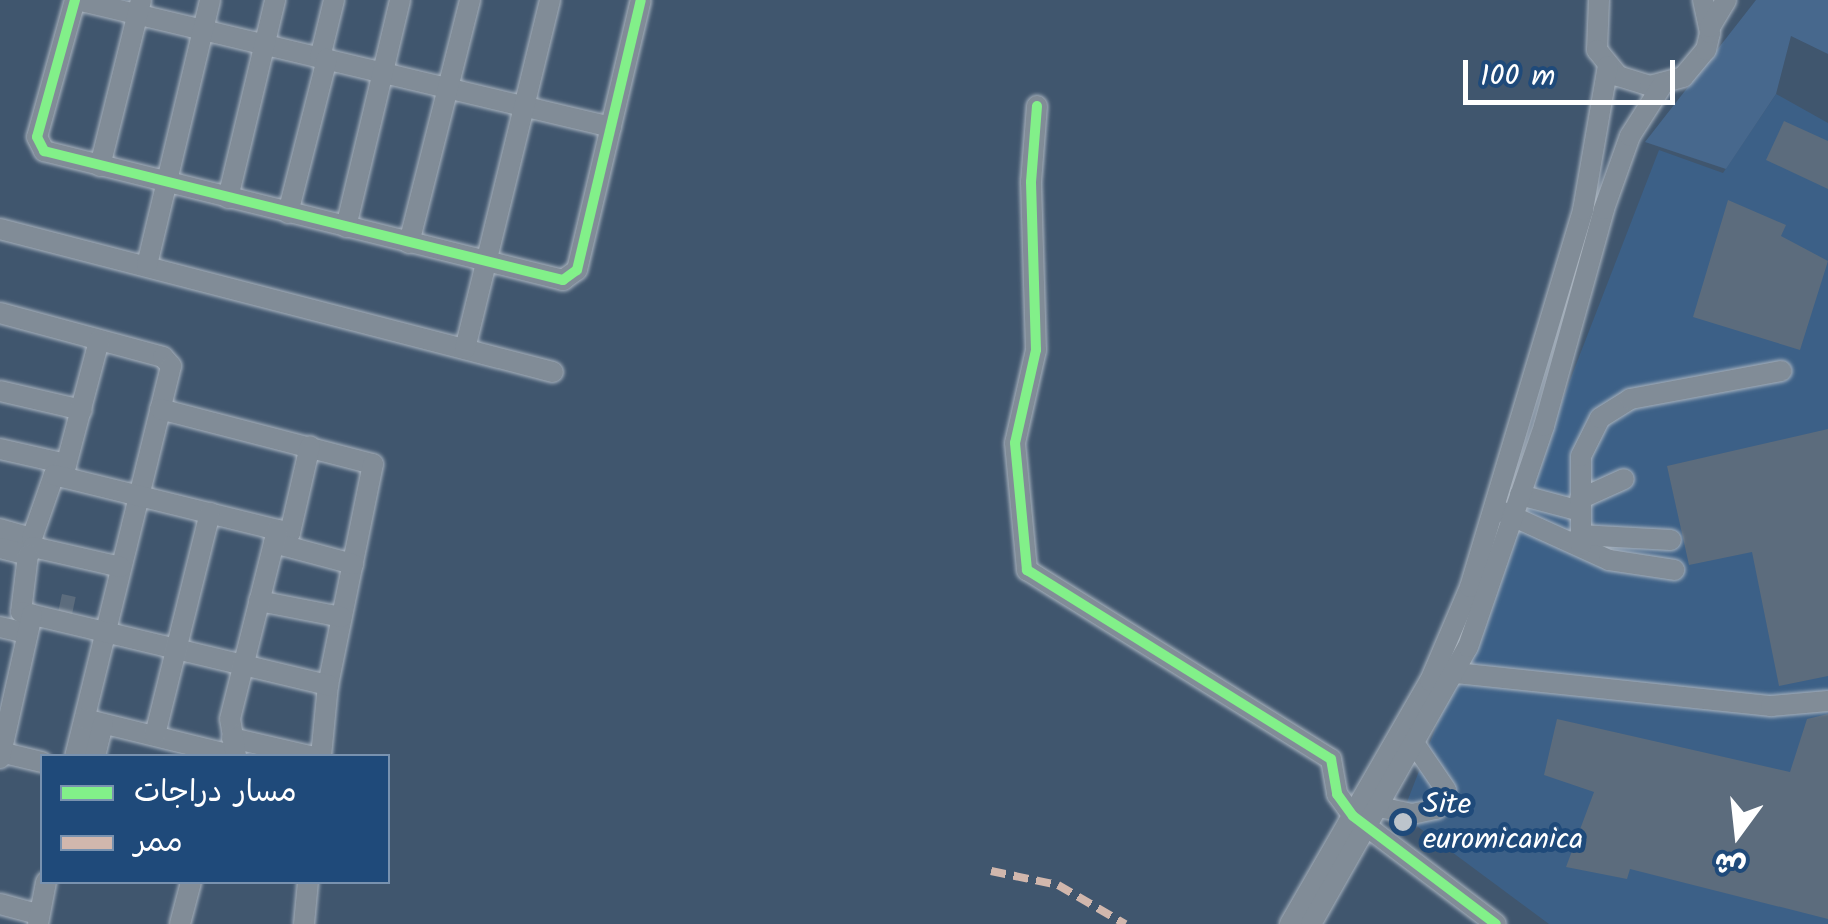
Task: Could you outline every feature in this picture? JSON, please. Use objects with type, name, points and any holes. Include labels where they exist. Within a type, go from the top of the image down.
[{"type":"street","points":[[611,127],[203,30],[140,7],[76,0],[37,141],[48,153],[559,280],[573,276],[611,127],[640,0]]},
{"type":"street","points":[[148,265],[210,0]]},
{"type":"street","points":[[228,198],[275,0]]},
{"type":"street","points":[[288,212],[334,0]]},
{"type":"street","points":[[346,227],[400,0]]},
{"type":"street","points":[[409,243],[470,0]]},
{"type":"street","points":[[465,349],[550,0]]},
{"type":"street","points":[[1703,0],[1710,27]]},
{"type":"street","points":[[1312,924],[1437,666],[1504,513],[1520,495],[1604,209],[1630,136],[1663,84],[1696,65],[1710,27],[1726,0]]},
{"type":"street","points":[[1591,5],[1597,50],[1608,66],[1634,83],[1663,84]]},
{"type":"street","points":[[100,166],[140,7]]},
{"type":"street","points":[[1290,924],[1360,821],[1379,806],[1456,672],[1504,513],[1583,210],[1608,66]]},
{"type":"street","points":[[1037,106],[1031,182],[1036,350],[1016,444],[1026,570],[1331,760],[1336,794],[1360,821],[1496,924]]},
{"type":"street","points":[[0,229],[553,372]]},
{"type":"street","points":[[0,313],[169,362],[106,632],[94,722],[94,754]]},
{"type":"street","points":[[30,624],[20,610],[31,547],[50,478],[65,470],[99,341]]},
{"type":"street","points":[[1581,540],[1585,443],[1612,408],[1781,371]]},
{"type":"street","points":[[0,392],[82,410]]},
{"type":"street","points":[[160,409],[373,464],[328,685],[321,754]]},
{"type":"street","points":[[276,536],[291,532],[310,446]]},
{"type":"street","points":[[0,449],[140,495],[210,512],[353,564]]},
{"type":"street","points":[[1520,495],[1580,505],[1624,479]]},
{"type":"street","points":[[155,735],[210,512]]},
{"type":"street","points":[[1504,513],[1581,540],[1625,565],[1674,570]]},
{"type":"street","points":[[0,529],[31,547]]},
{"type":"street","points":[[235,750],[229,723],[276,536]]},
{"type":"street","points":[[1581,540],[1671,540]]},
{"type":"street","points":[[0,548],[31,547],[121,567]]},
{"type":"street","points":[[259,601],[341,617]]},
{"type":"street","points":[[30,624],[8,686],[0,754],[40,762]]},
{"type":"street","points":[[0,627],[30,624],[106,632],[328,685]]},
{"type":"street","points":[[1456,672],[1771,706],[1828,701]]},
{"type":"street","points":[[94,722],[235,750],[285,754]]},
{"type":"street","points":[[76,754],[94,722]]},
{"type":"street","points":[[1379,806],[1412,814],[1436,809],[1446,790],[1416,746]]},
{"type":"street","points":[[0,904],[38,919],[46,884]]},
{"type":"street","points":[[180,924],[190,884]]},
{"type":"street","points":[[304,924],[305,884]]},
{"type":"shaded area","points":[[1756,0],[1828,0],[1828,54],[1791,36],[1776,94],[1726,169],[1645,142]]},
{"type":"shaded area","points":[[1776,94],[1828,123],[1828,924],[1549,924],[1402,815],[1659,150],[1723,173]]},
{"type":"building","points":[[1784,121],[1828,141],[1828,189],[1766,160]]},
{"type":"building","points":[[1728,200],[1786,225],[1781,236],[1828,261],[1800,350],[1693,317]]},
{"type":"building","points":[[1828,429],[1828,676],[1779,686],[1752,552],[1689,565],[1667,466]]},
{"type":"building","points":[[62,594],[76,597],[72,616],[58,614]]},
{"type":"building","points":[[1828,714],[1828,919],[1630,869],[1627,879],[1566,867],[1594,792],[1544,775],[1557,719],[1790,772],[1807,719]]},
{"type":"marked path","points":[[991,871],[1058,885],[1125,924]]},
{"type":"cycle path","points":[[75,0],[37,137],[44,151],[563,280],[577,270],[641,0]]},
{"type":"cycle path","points":[[1037,106],[1031,182],[1036,350],[1015,443],[1027,570],[1331,759],[1337,794],[1353,816],[1496,924]]},
{"type":"place","name":"Site euromicanica","points":[[1403,822]]}]
